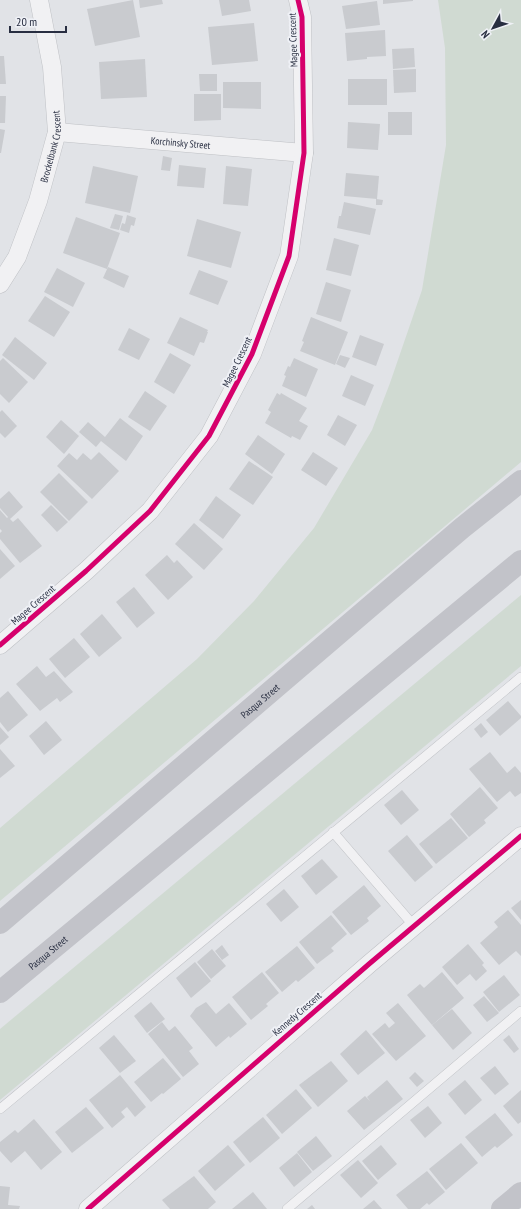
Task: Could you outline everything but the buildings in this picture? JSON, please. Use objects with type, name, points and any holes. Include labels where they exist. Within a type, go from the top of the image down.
[{"type":"main road","name":"Pasqua Street","points":[[0,923],[462,528],[521,481]]},
{"type":"main road","name":"Pasqua Street","points":[[0,992],[521,561]]},
{"type":"main road","points":[[502,1209],[521,1193]]},
{"type":"street","name":"Brockelbank Crescent","points":[[0,284],[17,257],[38,201],[57,132],[52,67],[39,0]]},
{"type":"street","name":"Magee Crescent","points":[[0,645],[86,572],[150,511],[209,436],[252,354],[289,256],[304,153],[302,17],[298,0]]},
{"type":"street","name":"Korchinsky Street","points":[[57,132],[304,153]]},
{"type":"street","name":"Kennedy Crescent","points":[[88,1209],[414,926],[521,836]]},
{"type":"lane","points":[[0,1108],[521,677]]},
{"type":"lane","points":[[333,832],[414,926]]},
{"type":"lane","points":[[287,1209],[521,1011]]},
{"type":"shaded area","points":[[438,0],[521,0],[521,462],[0,901],[0,828],[197,659],[254,601],[314,528],[372,430],[422,290],[446,145],[445,48]]},
{"type":"shaded area","points":[[521,595],[521,666],[0,1100],[0,1029]]},
{"type":"cycle path","points":[[0,645],[86,571],[150,511],[209,436],[252,354],[289,256],[304,153],[302,17],[298,0]]},
{"type":"cycle path","points":[[88,1209],[369,964],[521,836]]}]
